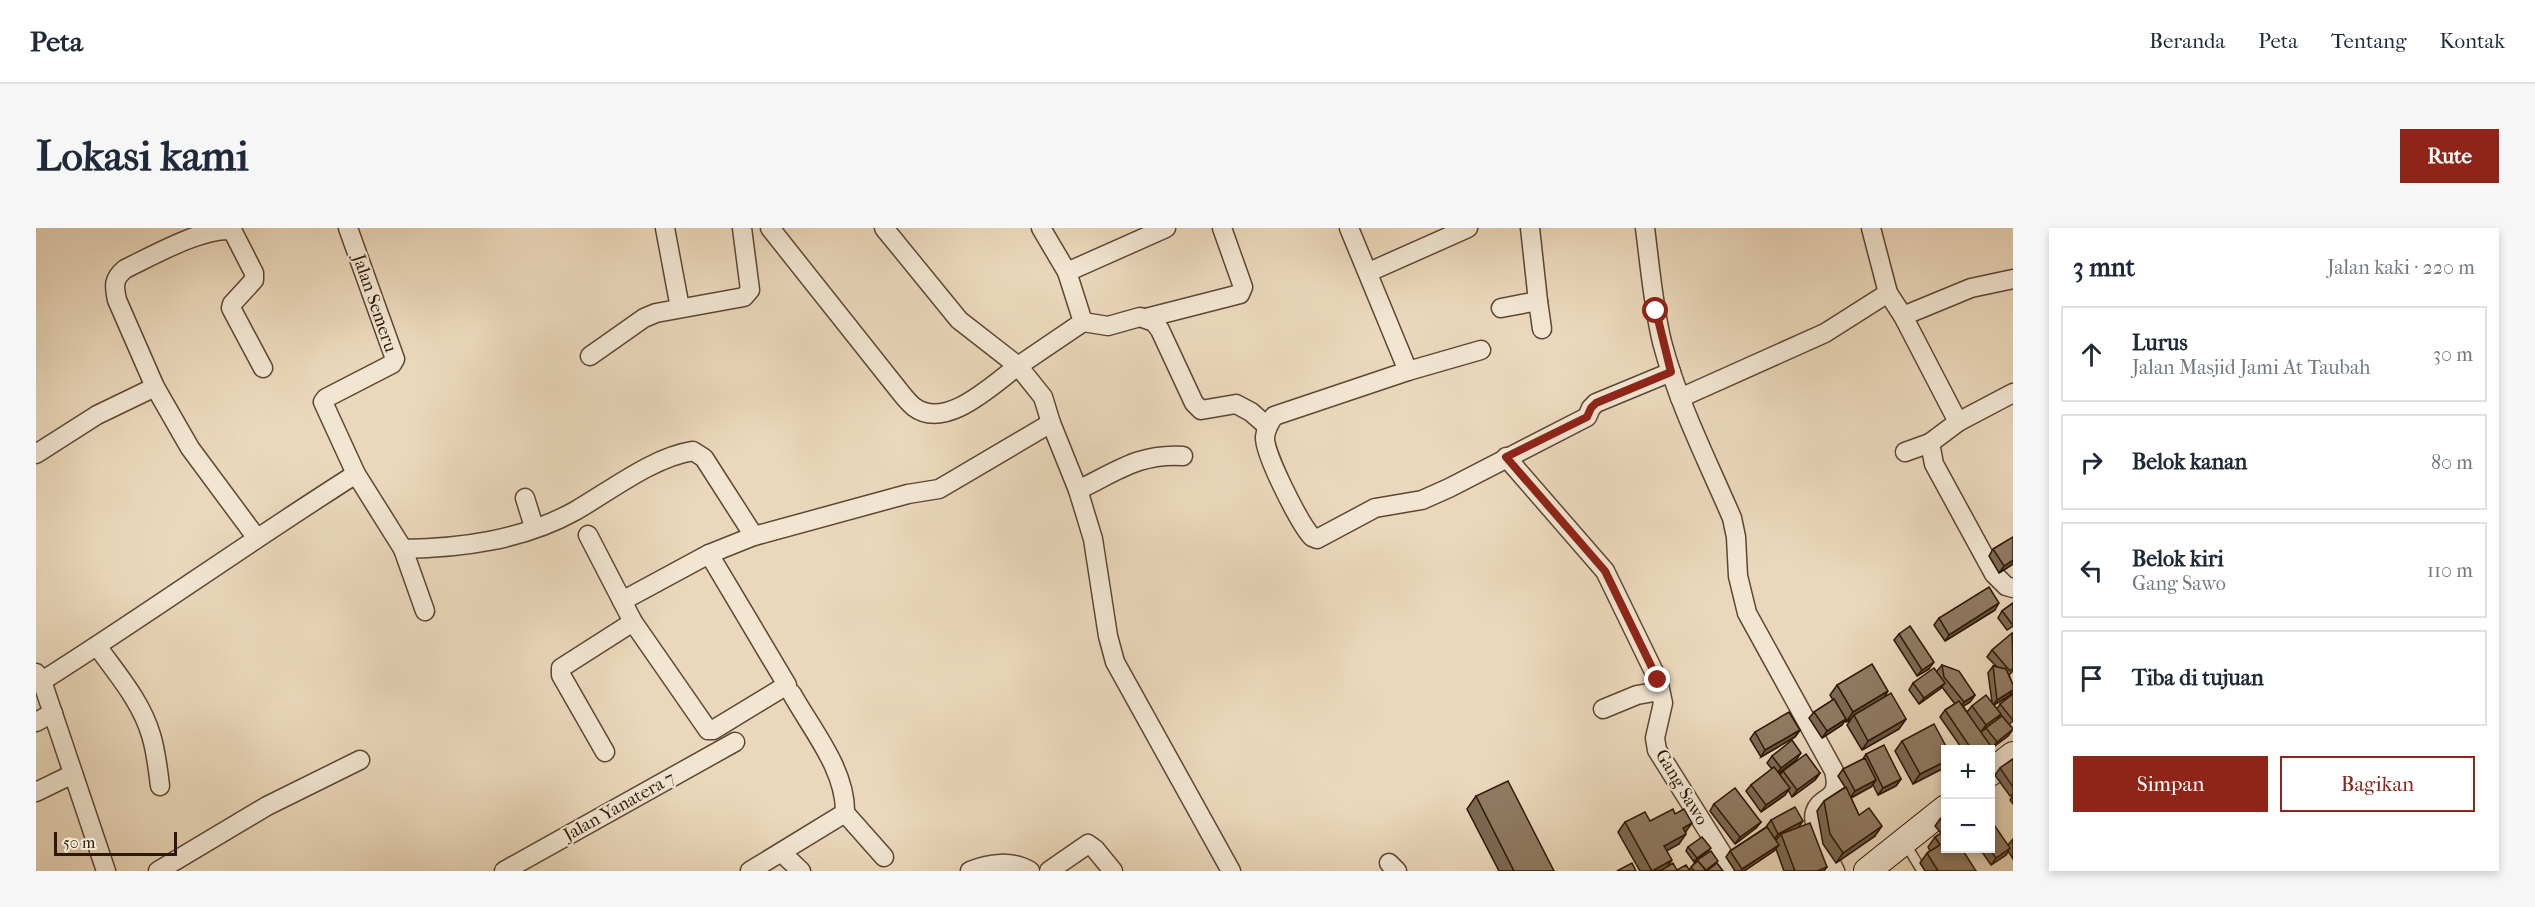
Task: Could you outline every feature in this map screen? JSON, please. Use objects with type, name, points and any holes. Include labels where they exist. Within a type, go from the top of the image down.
[{"type":"main road","points":[[1995,769],[2013,755]]},
{"type":"main road","points":[[1867,871],[1941,812]]},
{"type":"street","points":[[256,537],[189,448],[155,387],[117,300],[114,286],[116,276],[125,268],[221,228],[232,230],[236,233],[254,273],[254,280],[231,308],[263,368]]},
{"type":"street","name":"Jalan Semeru","points":[[348,228],[395,358],[392,364],[324,400],[324,405],[356,474]]},
{"type":"street","points":[[665,228],[680,308]]},
{"type":"street","points":[[590,356],[644,318],[680,308],[744,297],[750,290],[742,228]]},
{"type":"street","points":[[884,228],[959,320],[1018,366],[1043,397],[1078,490],[1096,555],[1108,636],[1115,662],[1231,871]]},
{"type":"street","points":[[1041,228],[1067,272],[1083,322]]},
{"type":"street","points":[[1067,272],[1166,228]]},
{"type":"street","points":[[772,229],[901,393],[915,408],[934,414],[953,410],[968,403],[1083,322],[1108,326],[1240,294],[1243,287],[1222,228]]},
{"type":"street","points":[[1349,228],[1408,371]]},
{"type":"street","points":[[1369,272],[1468,228]]},
{"type":"street","points":[[1530,228],[1542,329]]},
{"type":"street","points":[[1646,228],[1656,311],[1671,372],[1732,518],[1736,537],[1738,576],[1748,613],[1834,771],[1836,782],[1834,791],[1818,807],[1814,815],[1820,839],[1835,871]]},
{"type":"street","points":[[1871,228],[1888,293],[1959,422]]},
{"type":"street","points":[[1902,316],[1971,288],[2013,279]]},
{"type":"street","points":[[1680,398],[1825,333],[1888,293]]},
{"type":"street","points":[[1501,309],[1538,301]]},
{"type":"street","points":[[1146,318],[1154,322],[1160,330],[1194,403],[1201,410],[1236,404],[1251,412],[1267,426]]},
{"type":"street","points":[[1480,350],[1408,371],[1274,416],[1267,426],[1265,439],[1273,466],[1308,533],[1317,539],[1375,508],[1422,500],[1587,417],[1596,403],[1671,372]]},
{"type":"street","points":[[36,454],[96,415],[155,387]]},
{"type":"street","points":[[1905,452],[1930,443],[1959,422],[2013,393]]},
{"type":"street","points":[[621,601],[709,554],[754,536],[908,494],[939,489],[1051,423]]},
{"type":"street","points":[[1930,443],[1934,464],[1981,552],[1994,574],[2006,586],[2013,588]]},
{"type":"street","points":[[403,549],[484,543],[534,527],[573,512],[654,465],[684,452],[693,451],[704,458],[754,536]]},
{"type":"street","points":[[1078,490],[1135,461],[1150,456],[1182,456]]},
{"type":"street","name":"Gang Sawo","points":[[1506,457],[1605,571],[1658,680],[1663,703],[1655,738],[1657,750],[1733,871]]},
{"type":"street","points":[[106,871],[39,677],[97,646],[256,537],[356,474],[403,549],[425,611]]},
{"type":"street","points":[[525,498],[534,527]]},
{"type":"street","points":[[588,535],[633,622],[708,730],[713,730],[787,685],[709,554]]},
{"type":"street","points":[[605,752],[561,675],[561,668],[633,622]]},
{"type":"street","points":[[97,646],[138,704],[145,718],[152,736],[160,786]]},
{"type":"street","points":[[1603,709],[1637,695],[1660,691]]},
{"type":"street","points":[[792,694],[834,767],[844,792],[845,813],[884,857]]},
{"type":"street","points":[[36,722],[53,713]]},
{"type":"street","name":"Jalan Yanatera 7","points":[[504,871],[735,742]]},
{"type":"street","points":[[158,871],[267,806],[360,760]]},
{"type":"street","points":[[36,792],[73,774]]},
{"type":"street","points":[[750,871],[845,813]]},
{"type":"street","points":[[1049,871],[1088,844],[1113,871]]},
{"type":"street","points":[[782,853],[801,871]]},
{"type":"street","points":[[970,871],[992,865],[1014,863],[1030,871]]},
{"type":"lane","points":[[1904,841],[1922,871]]},
{"type":"building","points":[[2013,537],[2013,560],[2004,566],[1993,549]]},
{"type":"building","points":[[1989,587],[1999,603],[1949,635],[1939,618]]},
{"type":"building","points":[[2013,603],[2013,623],[2012,624],[2002,611]]},
{"type":"building","points":[[1910,626],[1934,662],[1922,670],[1899,634]]},
{"type":"building","points":[[2012,633],[2013,668],[2010,671],[1992,650]]},
{"type":"building","points":[[1872,664],[1888,691],[1853,712],[1837,685]]},
{"type":"building","points":[[1942,665],[1959,671],[1975,695],[1964,702],[1944,677]]},
{"type":"building","points":[[1993,666],[2006,669],[2013,685],[2013,690],[1997,700]]},
{"type":"building","points":[[1934,668],[1945,683],[1924,698],[1913,683]]},
{"type":"building","points":[[1891,693],[1906,719],[1868,741],[1854,715]]},
{"type":"building","points":[[2013,694],[2013,718],[2012,719],[2000,704]]},
{"type":"building","points":[[1986,695],[2001,714],[1986,725],[1972,706]]},
{"type":"building","points":[[1834,699],[1846,719],[1827,731],[1814,712]]},
{"type":"building","points":[[1959,701],[1990,745],[1969,745],[1945,710]]},
{"type":"building","points":[[1789,712],[1800,730],[1765,750],[1755,732]]},
{"type":"building","points":[[2002,716],[2013,729],[1997,742],[1986,728]]},
{"type":"building","points":[[1934,724],[1945,745],[1941,745],[1941,764],[1920,774],[1902,741]]},
{"type":"building","points":[[1792,740],[1801,753],[1781,768],[1772,756]]},
{"type":"building","points":[[1884,745],[1901,779],[1883,788],[1866,754]]},
{"type":"building","points":[[1806,754],[1820,773],[1797,790],[1783,771]]},
{"type":"building","points":[[1865,758],[1876,780],[1855,791],[1843,769]]},
{"type":"building","points":[[2013,759],[2013,787],[2000,768]]},
{"type":"building","points":[[1774,767],[1790,788],[1766,805],[1751,785]]},
{"type":"building","points":[[1508,781],[1554,871],[1514,871],[1476,796]]},
{"type":"building","points":[[1846,787],[1859,815],[1869,808],[1882,826],[1843,853],[1830,834],[1824,801]]},
{"type":"building","points":[[1735,788],[1761,822],[1740,837],[1714,804]]},
{"type":"building","points":[[1795,807],[1803,821],[1778,834],[1771,820]]},
{"type":"building","points":[[1673,809],[1675,814],[1684,809],[1692,823],[1683,828],[1686,834],[1664,846],[1672,860],[1652,871],[1625,822],[1645,812],[1650,821]]},
{"type":"building","points":[[1810,823],[1827,867],[1817,871],[1795,871],[1781,834]]},
{"type":"building","points":[[1995,826],[2010,848],[1996,858],[1992,853],[1995,853]]},
{"type":"building","points":[[1767,827],[1779,845],[1742,869],[1730,851]]},
{"type":"building","points":[[1941,833],[1941,853],[1965,853],[1976,871],[1938,871],[1927,853],[1940,845],[1935,837]]},
{"type":"building","points":[[1702,837],[1711,848],[1697,858],[1688,847]]},
{"type":"building","points":[[1711,851],[1718,861],[1706,870],[1696,861]]},
{"type":"building","points":[[1698,861],[1706,871],[1694,871],[1691,867]]},
{"type":"building","points":[[1632,863],[1636,871],[1617,871]]},
{"type":"building","points":[[1673,863],[1677,870],[1686,865],[1690,871],[1660,871]]},
{"type":"building","points":[[1717,863],[1723,871],[1707,871]]},
{"type":"route","points":[[1656,311],[1671,372],[1596,403],[1587,417],[1506,457],[1605,571],[1658,680]]}]
